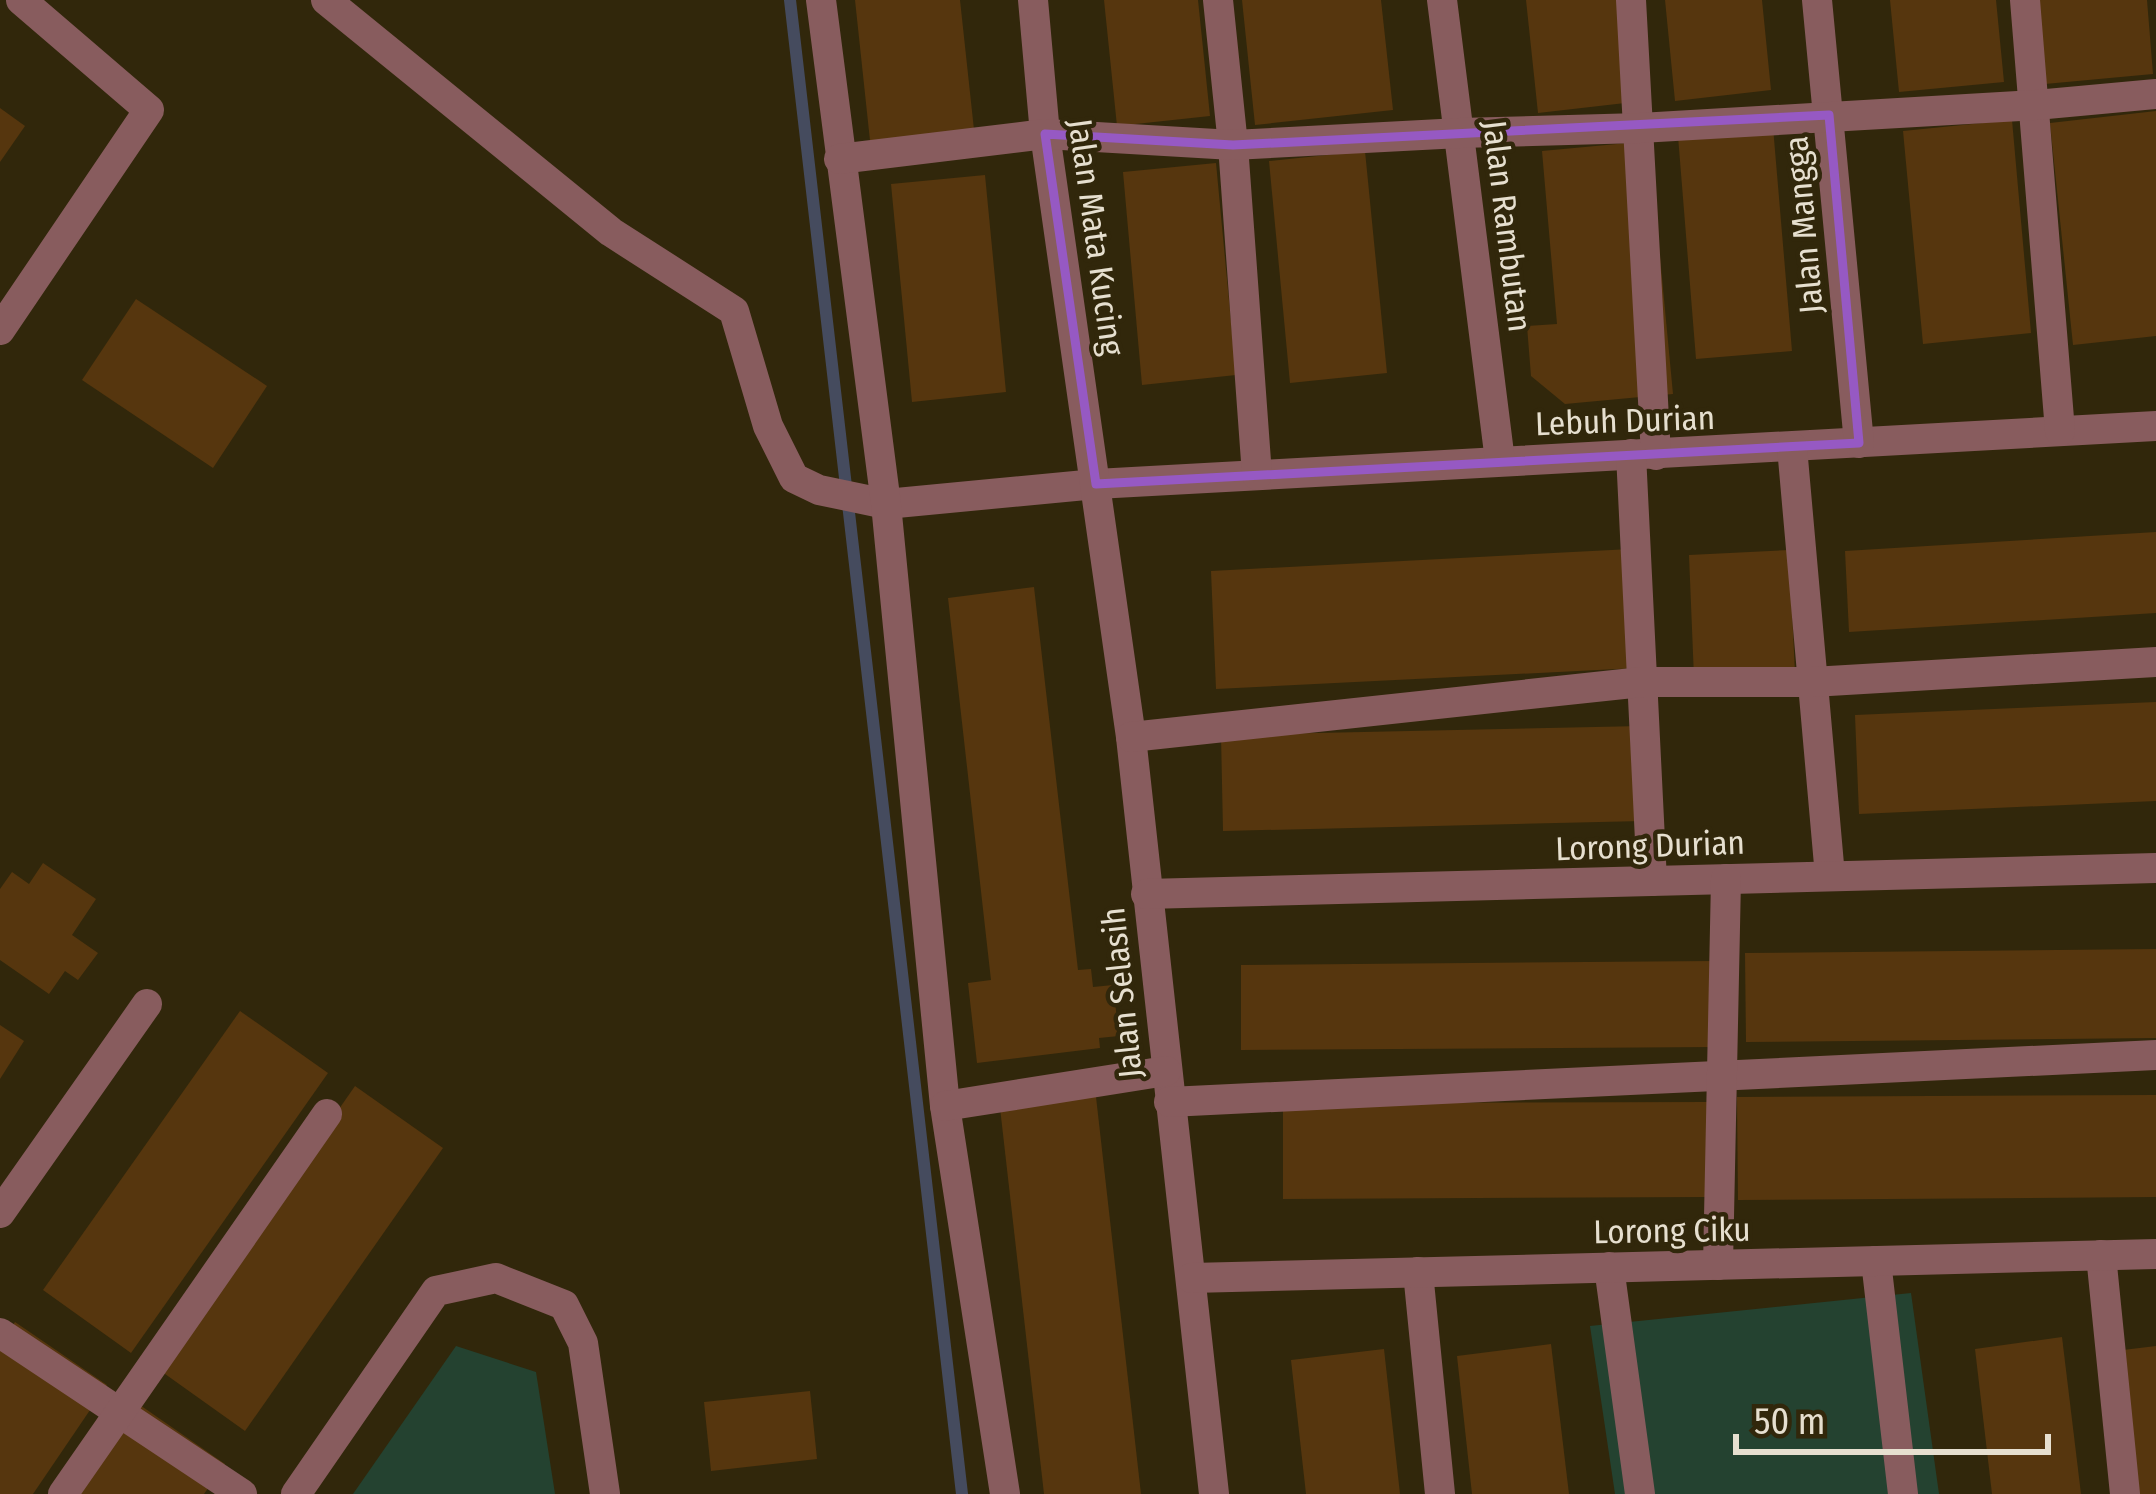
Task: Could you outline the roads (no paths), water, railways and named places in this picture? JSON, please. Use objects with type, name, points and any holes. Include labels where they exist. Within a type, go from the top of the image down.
[{"type":"street","points":[[0,330],[149,110],[21,0]]},
{"type":"street","points":[[326,0],[610,232],[734,311],[768,426],[794,478],[819,490],[886,504]]},
{"type":"street","points":[[821,0],[886,504],[945,1106],[1005,1494]]},
{"type":"street","name":"Jalan Mata Kucing","points":[[1033,0],[1046,134],[1096,484]]},
{"type":"street","points":[[1218,0],[1257,475]]},
{"type":"street","name":"Jalan Rambutan","points":[[1442,0],[1500,461]]},
{"type":"street","points":[[1631,0],[1640,128],[1642,682],[1652,881]]},
{"type":"street","name":"Jalan Mangga","points":[[1817,0],[1858,443]]},
{"type":"street","points":[[2025,0],[2060,431]]},
{"type":"street","points":[[839,158],[1046,134],[1233,145],[1640,128],[2156,94]]},
{"type":"street","name":"Lebuh Durian","points":[[886,504],[1096,484],[2156,426]]},
{"type":"street","points":[[1792,448],[1830,876]]},
{"type":"street","name":"Jalan Selasih","points":[[1096,484],[1131,737],[1214,1494]]},
{"type":"street","points":[[1131,737],[1642,682],[1812,682],[2156,662]]},
{"type":"street","name":"Lorong Durian","points":[[1147,894],[2156,868]]},
{"type":"street","points":[[1718,1264],[1726,879]]},
{"type":"street","points":[[0,1213],[147,1004]]},
{"type":"street","points":[[945,1106],[1167,1087],[1722,1076],[2156,1055]]},
{"type":"street","points":[[63,1494],[327,1114]]},
{"type":"street","name":"Lorong Ciku","points":[[1191,1278],[2156,1254]]},
{"type":"street","points":[[2101,1256],[2125,1494]]},
{"type":"street","points":[[1876,1261],[1903,1494]]},
{"type":"street","points":[[1609,1268],[1640,1494]]},
{"type":"street","points":[[1418,1272],[1439,1494]]},
{"type":"street","points":[[296,1494],[436,1291],[496,1278],[564,1305],[583,1343],[605,1494]]},
{"type":"street","points":[[0,1333],[242,1494]]},
{"type":"waterway","points":[[790,0],[962,1494]]}]
